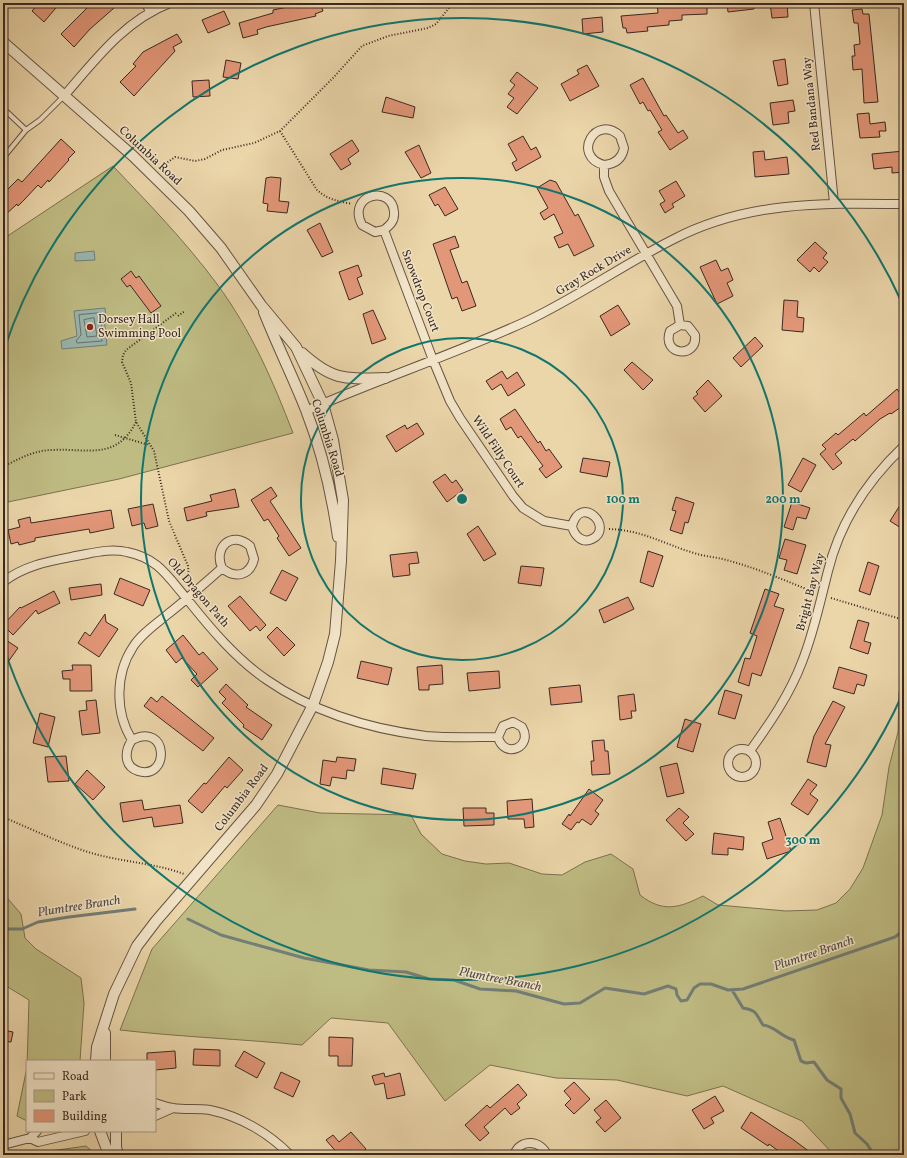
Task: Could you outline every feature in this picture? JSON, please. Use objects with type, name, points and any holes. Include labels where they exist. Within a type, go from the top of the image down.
[{"type":"street","points":[[146,3],[150,12]]},
{"type":"street","points":[[64,96],[106,48],[130,26],[150,12],[170,3]]},
{"type":"street","name":"Red Bandana Way","points":[[814,3],[834,203]]},
{"type":"street","name":"Columbia Road","points":[[3,42],[132,156],[189,211],[221,248],[261,305],[296,348],[322,404],[333,440],[341,486],[343,515],[335,634],[328,662],[313,705],[278,774],[256,805],[137,946],[114,994],[106,1023],[97,1047],[96,1060]]},
{"type":"street","points":[[608,130],[620,136],[624,148],[619,159],[611,165],[604,165],[593,160],[588,152],[588,146],[589,140],[596,132],[608,130]]},
{"type":"street","points":[[604,165],[604,177],[609,191],[677,306],[680,325]]},
{"type":"street","points":[[373,196],[386,198],[391,203],[394,209],[394,219],[384,230],[375,232],[362,225],[358,213],[360,205],[367,198],[373,196]]},
{"type":"street","name":"Gray Rock Drive","points":[[306,411],[514,327],[564,303],[645,254],[675,238],[701,227],[747,212],[772,207],[834,203],[904,204]]},
{"type":"street","name":"Snowdrop Court","points":[[384,230],[433,360]]},
{"type":"street","name":"Columbia Road","points":[[261,305],[306,411],[326,474],[337,529],[341,561]]},
{"type":"street","points":[[296,348],[319,368],[333,375],[351,379],[385,378]]},
{"type":"street","name":"Wild Filly Court","points":[[433,360],[453,406],[513,496],[523,508],[544,521],[572,526]]},
{"type":"street","name":"Bright Bay Way","points":[[750,751],[778,709],[802,663],[815,625],[835,547],[847,521],[871,482],[904,446]]},
{"type":"street","points":[[585,512],[591,513],[596,517],[600,528],[596,536],[586,540],[579,538],[574,533],[572,526],[578,515],[585,512]]},
{"type":"street","points":[[238,539],[250,546],[254,559],[249,570],[244,574],[228,574],[222,568],[219,560],[220,550],[224,544],[230,540],[238,539]]},
{"type":"street","name":"Old Dragon Path","points":[[3,582],[26,568],[44,562],[106,551],[127,552],[142,556],[155,563],[168,574],[187,599],[237,655],[268,681],[313,705],[358,722],[402,732],[455,738],[498,737]]},
{"type":"street","points":[[132,740],[126,730],[120,701],[119,686],[126,658],[145,633],[222,568]]},
{"type":"street","points":[[139,736],[148,736],[159,744],[161,758],[152,770],[145,772],[137,770],[128,761],[127,748],[132,740],[139,736]]},
{"type":"street","name":"Columbia Road","points":[[105,1060],[106,1023]]},
{"type":"street","points":[[156,1103],[173,1108],[192,1108],[227,1114],[268,1136],[290,1155]]},
{"type":"street","points":[[156,1116],[173,1108]]},
{"type":"street","points":[[3,1145],[30,1138],[36,1132]]},
{"type":"street","points":[[30,1138],[38,1142],[81,1132]]},
{"type":"street","points":[[99,1132],[109,1155]]},
{"type":"street","points":[[116,1132],[116,1147],[118,1155]]},
{"type":"street","points":[[514,1155],[520,1146],[525,1143],[534,1143],[545,1150],[547,1155]]},
{"type":"lane","points":[[3,158],[26,130],[40,120],[64,96]]},
{"type":"lane","points":[[3,117],[7,112],[26,130]]},
{"type":"path","points":[[166,164],[175,157],[195,161],[205,159],[222,150],[254,143],[280,130],[333,78],[362,46],[388,36],[428,28],[436,24],[454,3]]},
{"type":"path","points":[[280,130],[317,190],[324,196],[360,205]]},
{"type":"path","points":[[178,316],[185,311]]},
{"type":"path","points":[[176,313],[126,350],[123,355],[122,362],[131,383],[136,422],[150,445],[157,463],[169,520],[188,566],[190,580],[187,599]]},
{"type":"path","points":[[3,467],[17,459],[51,450],[79,452],[110,448],[126,437],[136,422]]},
{"type":"path","points":[[115,435],[150,445]]},
{"type":"path","points":[[600,528],[630,530],[650,535],[696,554],[711,556],[756,570],[822,596],[904,620]]},
{"type":"path","points":[[3,817],[83,850],[116,859],[169,868],[193,878]]},
{"type":"green space","points":[[113,166],[180,238],[205,268],[229,301],[260,356],[293,433],[119,479],[3,503],[3,239]]},
{"type":"green space","points":[[904,685],[904,1155],[834,1155],[802,1121],[723,1086],[687,1096],[617,1080],[556,1078],[490,1065],[445,1101],[388,1023],[331,1018],[302,1045],[120,1030],[152,949],[278,805],[320,813],[411,815],[421,834],[442,854],[465,861],[486,864],[509,863],[542,874],[562,875],[585,862],[611,854],[633,869],[640,895],[648,901],[664,906],[679,906],[703,896],[718,905],[786,911],[817,910],[836,903],[850,889],[863,868],[882,815],[889,767],[898,732],[899,692]]},
{"type":"green space","points":[[3,893],[21,914],[25,938],[36,949],[81,978],[84,1003],[80,1060],[27,1060],[29,1000],[3,984]]},
{"type":"green space","points":[[26,1072],[26,1120],[17,1116]]},
{"type":"green space","points":[[86,1146],[93,1152],[94,1155],[22,1155]]},
{"type":"water","points":[[94,251],[95,260],[75,261],[75,253]]},
{"type":"water","name":"Dorsey Hall Swimming Pool","points":[[105,308],[106,317],[104,318],[107,345],[62,349],[61,341],[77,336],[74,311]]},
{"type":"building","points":[[39,3],[60,3],[44,22],[32,11]]},
{"type":"building","points":[[92,3],[110,3],[114,8],[90,29],[74,47],[61,34]]},
{"type":"building","points":[[307,3],[320,3],[323,11],[315,14],[316,16],[257,30],[258,34],[243,38],[239,23],[273,13],[273,10]]},
{"type":"building","points":[[657,3],[707,3],[707,14],[682,15],[682,20],[669,21],[669,25],[647,27],[648,31],[627,33],[626,28],[623,28],[621,16],[658,13]]},
{"type":"building","points":[[727,3],[754,3],[754,9],[728,12]]},
{"type":"building","points":[[770,3],[787,3],[788,17],[772,18]]},
{"type":"building","points":[[862,9],[863,14],[869,14],[878,102],[864,103],[862,69],[853,70],[852,56],[855,56],[854,45],[860,44],[858,23],[854,23],[852,10]]},
{"type":"building","points":[[224,11],[230,24],[208,33],[202,20]]},
{"type":"building","points":[[602,17],[603,32],[583,34],[582,19]]},
{"type":"building","points":[[177,34],[182,42],[173,47],[175,51],[134,96],[120,82],[136,66],[133,64],[143,52]]},
{"type":"building","points":[[785,59],[788,84],[778,86],[773,61]]},
{"type":"building","points":[[226,60],[241,63],[238,79],[223,77]]},
{"type":"building","points":[[587,65],[599,86],[570,101],[561,84],[579,74],[577,70]]},
{"type":"building","points":[[517,72],[538,88],[517,114],[507,107],[514,98],[508,94],[515,85],[510,81]]},
{"type":"building","points":[[643,78],[664,116],[666,115],[678,133],[683,130],[688,138],[670,150],[658,132],[662,130],[650,110],[648,111],[643,102],[640,104],[630,85]]},
{"type":"building","points":[[209,80],[210,96],[193,97],[192,81]]},
{"type":"building","points":[[386,97],[415,107],[413,118],[382,112]]},
{"type":"building","points":[[793,100],[795,111],[788,112],[789,123],[773,125],[770,103]]},
{"type":"building","points":[[869,113],[870,124],[885,122],[886,131],[879,131],[880,137],[860,138],[857,114]]},
{"type":"building","points":[[523,136],[531,150],[536,147],[541,157],[516,171],[512,163],[517,160],[508,144]]},
{"type":"building","points":[[61,139],[75,152],[49,182],[48,180],[41,188],[38,185],[18,206],[17,204],[3,217],[3,194],[18,179],[22,182]]},
{"type":"building","points":[[352,140],[359,151],[348,159],[351,164],[341,170],[330,154]]},
{"type":"building","points":[[419,145],[431,173],[421,178],[405,152]]},
{"type":"building","points":[[764,151],[765,160],[787,157],[789,174],[755,177],[753,152]]},
{"type":"building","points":[[904,151],[904,172],[892,173],[892,167],[874,169],[872,154]]},
{"type":"building","points":[[266,178],[281,178],[279,201],[289,202],[287,213],[267,211],[268,204],[263,203]]},
{"type":"building","points":[[550,180],[556,182],[575,216],[578,214],[594,246],[574,256],[568,244],[559,248],[554,237],[563,233],[554,214],[544,220],[540,213],[548,208],[537,188]]},
{"type":"building","points":[[676,181],[685,196],[672,204],[674,207],[665,213],[660,204],[665,201],[659,191]]},
{"type":"building","points":[[445,187],[458,209],[445,216],[438,204],[435,206],[429,195]]},
{"type":"building","points":[[320,223],[333,252],[322,257],[307,230]]},
{"type":"building","points":[[455,236],[459,247],[450,250],[462,283],[467,281],[476,306],[462,311],[457,297],[452,299],[433,244]]},
{"type":"building","points":[[815,242],[827,253],[823,258],[828,262],[819,272],[814,267],[810,272],[797,260]]},
{"type":"building","points":[[716,260],[721,271],[728,268],[733,280],[727,283],[733,296],[717,304],[700,267]]},
{"type":"building","points":[[358,265],[362,276],[357,278],[363,294],[349,300],[339,272]]},
{"type":"building","points":[[131,271],[136,278],[139,276],[161,306],[151,313],[130,285],[127,287],[121,279]]},
{"type":"building","points":[[784,300],[798,301],[797,317],[804,318],[803,332],[782,330]]},
{"type":"building","points":[[618,305],[630,324],[611,336],[600,316]]},
{"type":"building","points":[[373,310],[386,339],[372,344],[363,314]]},
{"type":"building","points":[[755,337],[763,346],[741,367],[733,358]]},
{"type":"building","points":[[632,362],[653,380],[643,390],[624,370]]},
{"type":"building","points":[[502,371],[507,379],[517,372],[525,385],[508,396],[501,384],[492,390],[486,381]]},
{"type":"building","points":[[708,380],[722,396],[705,412],[693,398],[698,394],[696,392]]},
{"type":"building","points":[[897,389],[904,399],[904,405],[891,414],[890,413],[880,419],[855,441],[853,439],[835,454],[842,463],[833,470],[820,454],[826,449],[822,445],[836,433],[838,435],[864,413],[866,416]]},
{"type":"building","points":[[515,409],[538,443],[540,441],[546,451],[549,449],[562,467],[546,478],[539,469],[543,466],[521,436],[518,438],[511,427],[506,430],[500,419]]},
{"type":"building","points":[[417,423],[424,434],[396,452],[386,436],[405,425],[407,429]]},
{"type":"building","points":[[583,458],[610,462],[607,477],[580,472]]},
{"type":"building","points":[[803,458],[816,465],[801,492],[788,485]]},
{"type":"building","points":[[445,474],[452,483],[456,480],[463,490],[447,502],[433,482]]},
{"type":"building","points":[[271,487],[277,496],[270,501],[301,548],[289,556],[277,538],[279,536],[268,519],[264,521],[251,500]]},
{"type":"building","points":[[235,489],[239,507],[206,512],[207,516],[187,521],[184,508],[212,501],[210,495]]},
{"type":"building","points":[[676,497],[694,503],[688,523],[685,522],[682,534],[670,530],[676,511],[672,510]]},
{"type":"building","points":[[904,499],[904,522],[901,528],[890,521]]},
{"type":"building","points":[[792,502],[810,508],[806,519],[797,517],[793,530],[784,527]]},
{"type":"building","points":[[153,504],[158,526],[146,529],[144,523],[132,526],[128,509]]},
{"type":"building","points":[[111,510],[114,528],[90,533],[89,529],[35,538],[35,541],[19,545],[18,542],[11,544],[8,530],[20,527],[18,520],[30,517],[31,523]]},
{"type":"building","points":[[478,526],[496,554],[484,561],[467,534]]},
{"type":"building","points":[[785,539],[806,545],[797,574],[784,570],[787,560],[779,558]]},
{"type":"building","points":[[648,551],[663,556],[653,587],[640,582]]},
{"type":"building","points":[[417,552],[419,563],[409,564],[410,575],[393,577],[390,555]]},
{"type":"building","points":[[868,562],[879,566],[870,595],[859,591]]},
{"type":"building","points":[[521,566],[544,568],[541,586],[518,583]]},
{"type":"building","points":[[282,570],[298,578],[286,601],[270,593]]},
{"type":"building","points":[[120,578],[150,590],[143,606],[114,594]]},
{"type":"building","points":[[101,584],[102,595],[71,600],[69,588]]},
{"type":"building","points":[[765,589],[779,594],[774,606],[784,609],[761,676],[752,673],[749,686],[738,682],[745,658],[750,659],[757,636],[750,633]]},
{"type":"building","points":[[54,591],[60,603],[38,614],[36,610],[13,635],[3,625],[20,607],[21,608]]},
{"type":"building","points":[[240,596],[266,625],[260,631],[256,626],[250,631],[228,606]]},
{"type":"building","points":[[628,597],[634,609],[604,623],[599,610]]},
{"type":"building","points":[[105,614],[106,622],[118,629],[99,657],[78,643],[85,632],[90,636]]},
{"type":"building","points":[[858,620],[869,623],[864,641],[871,643],[868,654],[850,648]]},
{"type":"building","points":[[277,627],[295,645],[284,656],[267,637]]},
{"type":"building","points":[[183,635],[199,655],[203,652],[218,669],[198,687],[191,680],[197,674],[182,658],[176,663],[166,650]]},
{"type":"building","points":[[6,640],[18,648],[3,669],[3,644]]},
{"type":"building","points":[[361,661],[392,668],[388,685],[357,678]]},
{"type":"building","points":[[72,665],[91,665],[92,691],[70,691],[70,679],[63,679],[62,671],[73,670]]},
{"type":"building","points":[[442,665],[443,684],[429,685],[429,690],[419,690],[417,667]]},
{"type":"building","points":[[839,667],[867,675],[864,686],[857,684],[854,694],[833,688]]},
{"type":"building","points":[[499,671],[500,688],[469,691],[467,673]]},
{"type":"building","points":[[226,684],[248,705],[246,707],[272,725],[262,740],[243,727],[244,725],[222,703],[226,699],[219,692]]},
{"type":"building","points":[[580,685],[582,702],[551,705],[549,688]]},
{"type":"building","points":[[725,690],[742,695],[735,719],[718,714]]},
{"type":"building","points":[[634,694],[636,711],[631,711],[632,718],[620,720],[618,696]]},
{"type":"building","points":[[162,696],[214,738],[203,751],[144,706],[151,697],[157,702]]},
{"type":"building","points":[[96,700],[100,733],[82,735],[79,711],[87,710],[86,701]]},
{"type":"building","points":[[833,701],[845,707],[825,744],[831,745],[826,767],[807,762],[814,736]]},
{"type":"building","points":[[40,713],[55,717],[48,747],[33,743]]},
{"type":"building","points":[[685,719],[701,724],[693,752],[677,747]]},
{"type":"building","points":[[604,740],[605,751],[608,751],[610,774],[592,775],[591,761],[594,761],[592,741]]},
{"type":"building","points":[[66,756],[69,781],[48,782],[45,757]]},
{"type":"building","points":[[229,757],[243,770],[227,788],[225,786],[202,813],[188,801],[204,783],[206,784]]},
{"type":"building","points":[[337,757],[356,759],[354,771],[347,770],[346,779],[332,777],[330,786],[320,784],[323,760],[336,762]]},
{"type":"building","points":[[677,763],[684,793],[667,797],[660,767]]},
{"type":"building","points":[[383,768],[416,774],[413,789],[381,784]]},
{"type":"building","points":[[87,770],[105,787],[93,800],[75,784]]},
{"type":"building","points":[[808,779],[817,785],[810,794],[818,800],[808,815],[791,804]]},
{"type":"building","points":[[589,789],[603,800],[595,811],[599,814],[591,825],[582,819],[579,823],[577,822],[571,830],[562,824],[569,814],[570,816]]},
{"type":"building","points":[[532,799],[534,827],[525,828],[524,819],[508,819],[507,801]]},
{"type":"building","points":[[142,800],[144,810],[180,805],[183,823],[154,827],[152,817],[123,822],[120,803]]},
{"type":"building","points":[[463,808],[486,808],[486,813],[494,813],[494,825],[464,826]]},
{"type":"building","points":[[679,808],[689,817],[683,823],[694,834],[686,841],[666,820]]},
{"type":"building","points":[[780,818],[791,851],[767,859],[762,843],[773,839],[768,822]]},
{"type":"building","points":[[714,833],[744,837],[743,850],[728,848],[728,855],[712,854]]},
{"type":"building","points":[[3,1030],[13,1032],[11,1042],[3,1041]]},
{"type":"building","points":[[329,1037],[353,1038],[352,1066],[338,1066],[338,1056],[329,1056]]},
{"type":"building","points":[[194,1049],[220,1050],[220,1066],[193,1065]]},
{"type":"building","points":[[175,1051],[176,1068],[156,1070],[156,1060],[147,1060],[147,1053]]},
{"type":"building","points":[[244,1051],[265,1063],[257,1078],[235,1066]]},
{"type":"building","points":[[281,1072],[300,1081],[293,1097],[274,1088]]},
{"type":"building","points":[[384,1073],[385,1077],[400,1073],[405,1095],[387,1099],[384,1083],[375,1085],[372,1076]]},
{"type":"building","points":[[574,1082],[590,1099],[574,1114],[565,1105],[571,1099],[564,1091]]},
{"type":"building","points":[[518,1084],[527,1095],[517,1104],[520,1108],[511,1115],[505,1108],[484,1127],[489,1133],[480,1141],[465,1125],[487,1105],[490,1108]]},
{"type":"building","points":[[715,1096],[724,1111],[711,1118],[714,1123],[704,1129],[692,1110]]},
{"type":"building","points":[[606,1100],[621,1118],[605,1132],[596,1122],[601,1118],[594,1110]]},
{"type":"building","points":[[751,1112],[814,1155],[784,1155],[769,1144],[768,1146],[741,1128]]},
{"type":"building","points":[[351,1132],[366,1149],[359,1155],[339,1155],[326,1140],[333,1135],[339,1142]]},
{"type":"waterway","name":"Plumtree Branch","points":[[3,929],[22,929],[38,922],[135,909]]},
{"type":"waterway","name":"Plumtree Branch","points":[[188,919],[221,935],[304,958],[369,970],[406,972],[429,979],[454,980],[480,989],[516,991],[564,1004],[580,1003],[605,988],[644,994],[668,986],[676,989],[677,995],[681,1001],[687,1000],[694,988],[700,984],[711,984],[728,990],[743,989],[895,937],[904,930]]},
{"type":"waterway","points":[[732,990],[743,1008],[754,1012],[763,1025],[771,1027],[785,1037],[794,1040],[801,1061],[806,1063],[814,1062],[827,1080],[841,1089],[841,1098],[850,1114],[855,1133],[867,1144],[874,1155]]},
{"type":"place","name":"Dorsey Hall Swimming Pool","points":[[90,327]]}]
